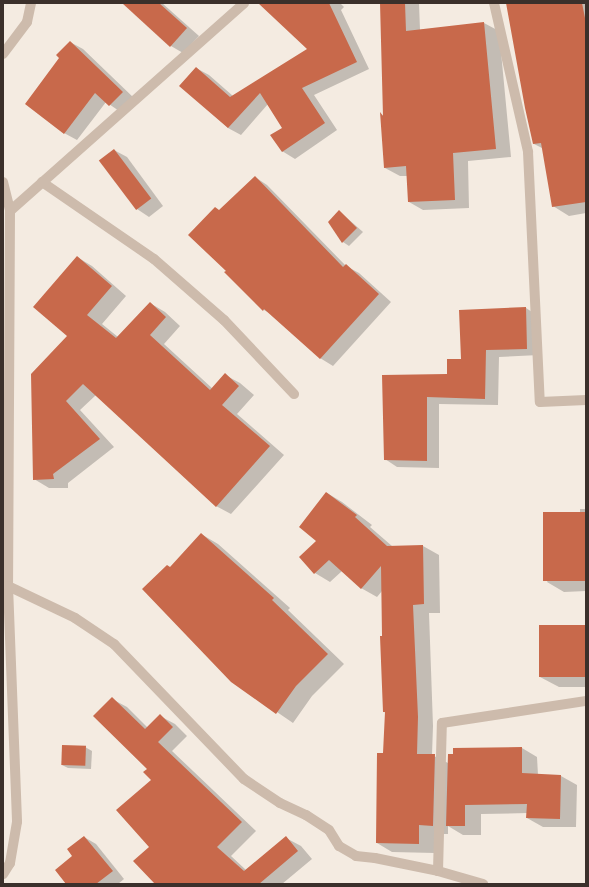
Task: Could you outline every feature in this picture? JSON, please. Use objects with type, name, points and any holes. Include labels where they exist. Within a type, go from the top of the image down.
[{"type":"street","points":[[3,54],[27,22],[31,3]]},
{"type":"street","points":[[10,210],[244,3]]},
{"type":"street","points":[[494,3],[528,152],[540,402],[586,400]]},
{"type":"street","points":[[3,182],[10,210],[8,586],[18,822],[10,863],[3,874]]},
{"type":"street","points":[[42,182],[154,259],[224,320],[294,394]]},
{"type":"street","points":[[8,586],[75,618],[114,644],[244,779],[280,803],[306,815],[329,830],[339,846],[356,856],[375,858],[438,871],[483,884]]},
{"type":"street","points":[[438,871],[442,722],[586,701]]},
{"type":"building","points":[[122,3],[159,3],[187,28],[170,47]]},
{"type":"building","points":[[258,3],[329,3],[357,62],[302,88],[325,123],[282,152],[270,135],[282,128],[260,93],[228,128],[179,86],[196,67],[230,97],[307,49]]},
{"type":"building","points":[[380,3],[405,3],[406,31],[484,22],[496,149],[453,153],[455,200],[408,202],[406,166],[384,168],[380,112],[383,116]]},
{"type":"building","points":[[506,3],[582,3],[586,23],[586,202],[552,207],[541,143],[533,144]]},
{"type":"building","points":[[70,41],[123,92],[109,106],[95,93],[64,134],[25,104],[59,58],[56,55]]},
{"type":"building","points":[[114,149],[151,199],[136,210],[99,160]]},
{"type":"building","points":[[255,176],[343,267],[346,264],[379,294],[320,359],[264,309],[263,311],[224,272],[226,271],[188,235],[215,207],[219,210]]},
{"type":"building","points":[[339,210],[357,228],[342,243],[328,222]]},
{"type":"building","points":[[77,256],[112,286],[87,315],[116,338],[150,302],[166,317],[150,335],[210,390],[225,373],[239,386],[222,405],[270,446],[216,507],[83,384],[66,401],[100,439],[53,474],[54,479],[33,480],[31,374],[67,336],[33,307]]},
{"type":"building","points":[[526,307],[527,349],[486,350],[485,399],[427,397],[427,461],[384,460],[382,375],[447,374],[447,359],[461,359],[459,310]]},
{"type":"building","points":[[326,492],[357,515],[355,517],[387,546],[423,545],[424,604],[413,605],[418,717],[417,754],[435,754],[433,826],[419,825],[419,844],[376,843],[377,753],[383,753],[385,712],[383,712],[380,636],[382,636],[381,566],[361,589],[329,560],[314,574],[299,557],[316,541],[299,527]]},
{"type":"building","points":[[543,512],[586,512],[586,581],[543,581]]},
{"type":"building","points":[[201,533],[274,598],[272,600],[328,654],[296,686],[276,714],[231,682],[142,589],[167,565],[170,567]]},
{"type":"building","points":[[539,625],[586,625],[586,677],[539,677]]},
{"type":"building","points":[[112,697],[145,729],[160,714],[173,727],[158,742],[242,822],[217,847],[244,871],[286,836],[298,851],[259,884],[155,884],[133,861],[149,847],[116,810],[151,780],[143,772],[147,769],[93,716]]},
{"type":"building","points":[[62,745],[86,746],[85,766],[61,765]]},
{"type":"building","points":[[522,747],[522,773],[561,775],[560,819],[526,818],[527,804],[465,805],[465,826],[446,826],[448,754],[453,754],[453,748]]},
{"type":"building","points":[[84,836],[113,871],[96,884],[66,884],[55,870],[72,856],[67,849]]}]
